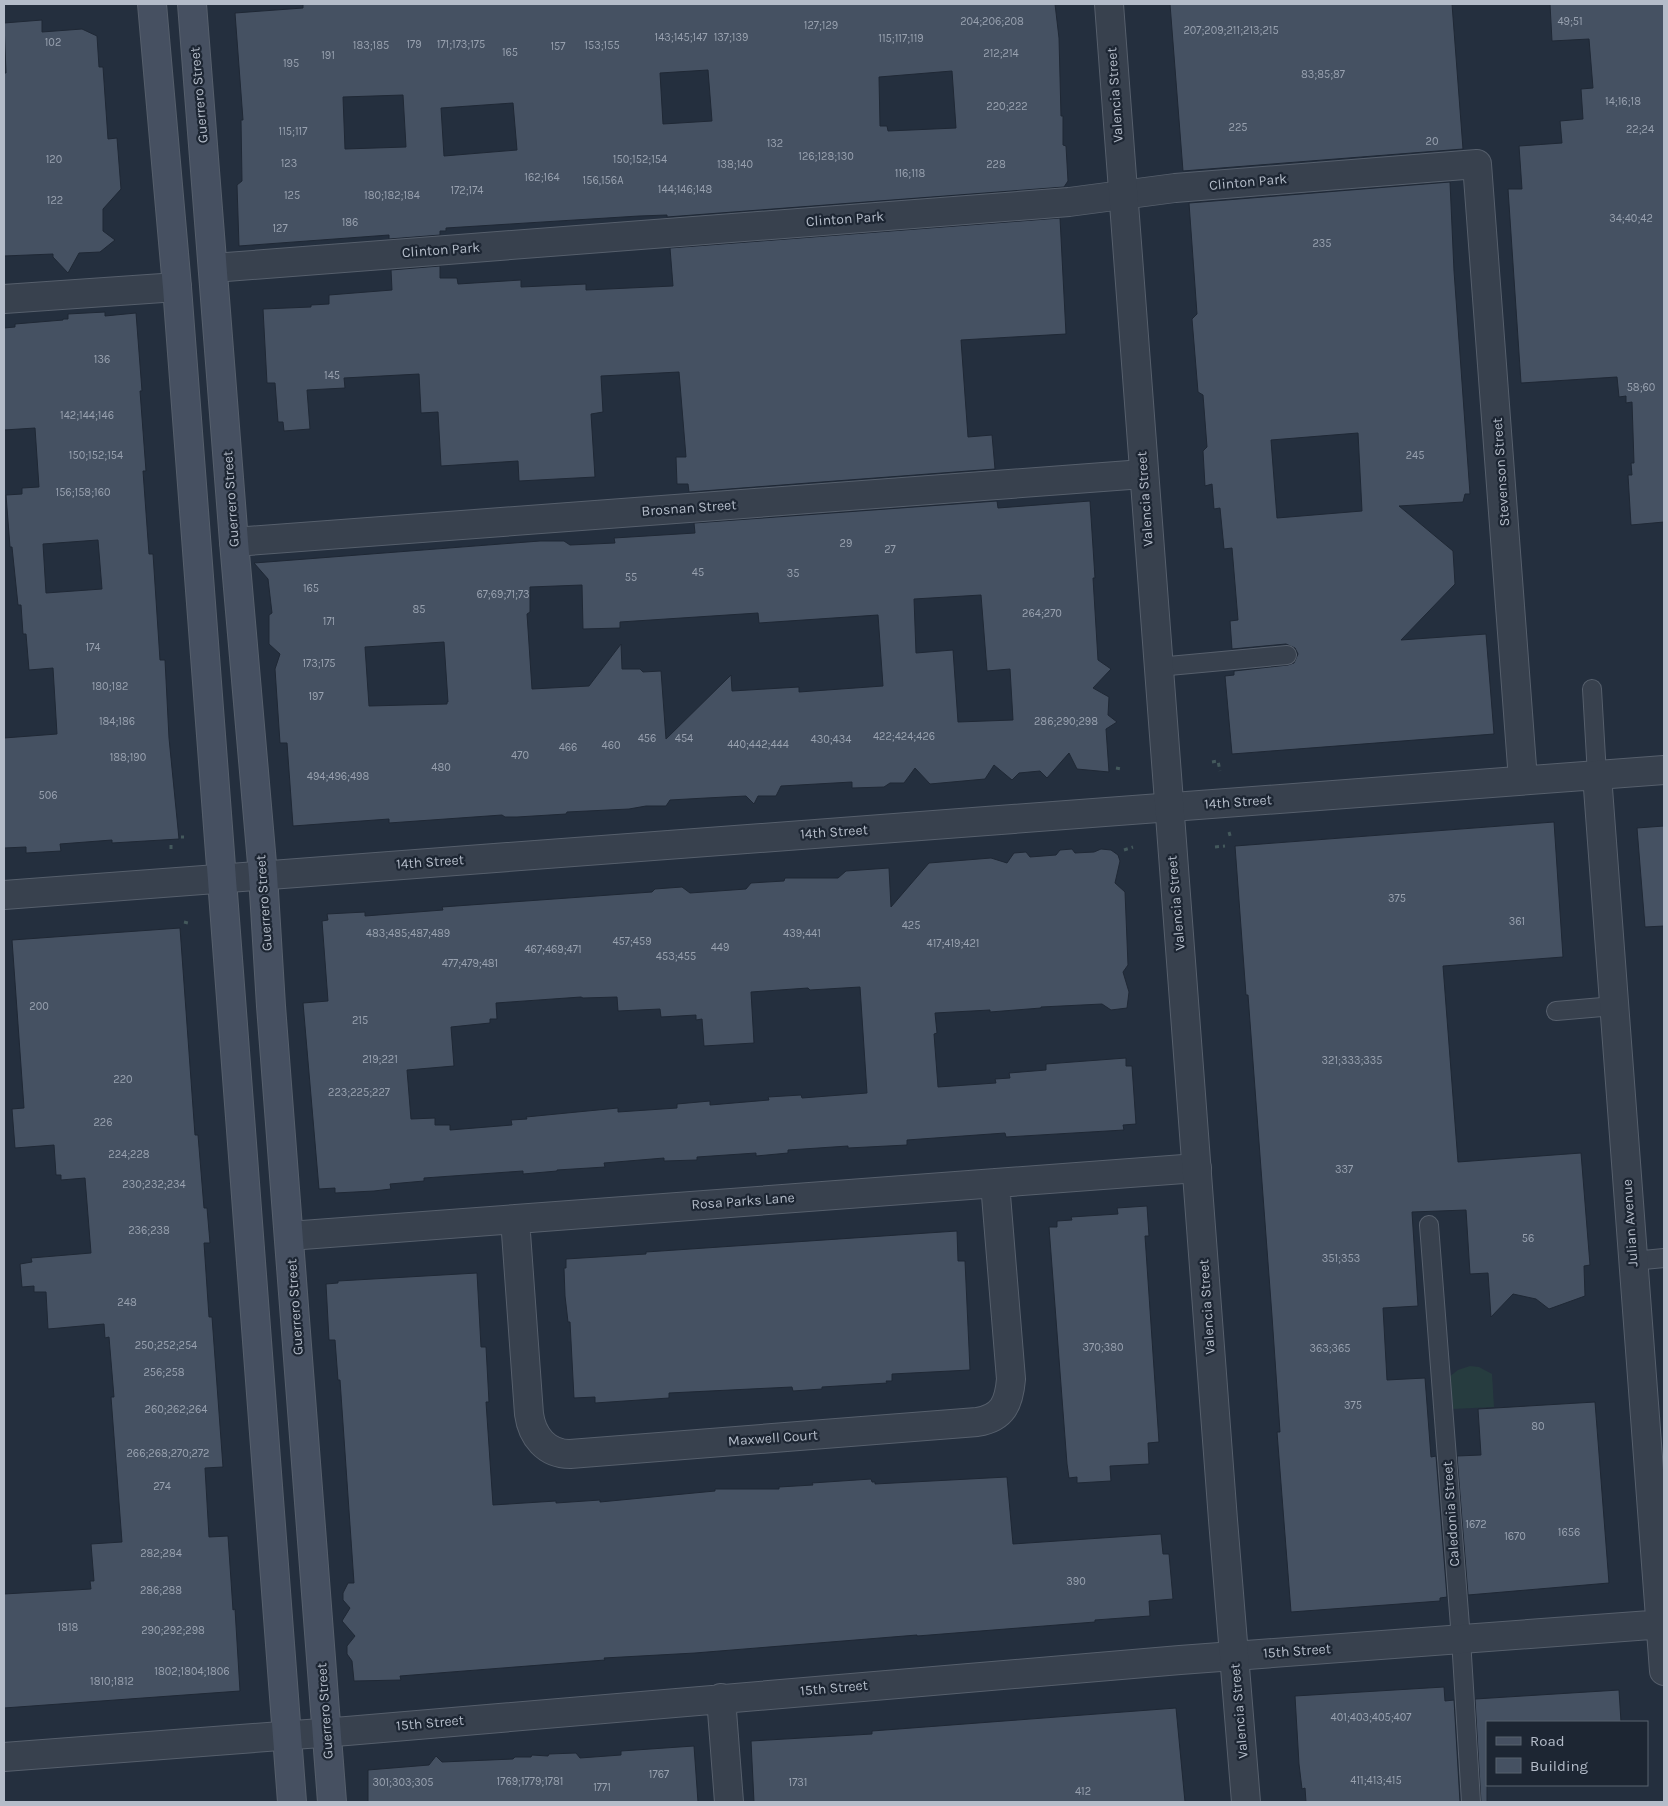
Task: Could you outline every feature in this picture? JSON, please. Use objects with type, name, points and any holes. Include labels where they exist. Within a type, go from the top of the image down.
[{"type":"main road","points":[[152,4],[177,287],[292,1802]]},
{"type":"main road","name":"Guerrero Street","points":[[192,4],[234,542],[263,875],[271,1006],[332,1802]]},
{"type":"street","name":"Valencia Street","points":[[1109,4],[1143,474],[1246,1802]]},
{"type":"street","name":"Clinton Park","points":[[213,268],[1069,202],[1186,187],[1477,164]]},
{"type":"street","name":"Stevenson Street","points":[[1477,164],[1523,780]]},
{"type":"street","points":[[4,299],[177,287]]},
{"type":"street","name":"Brosnan Street","points":[[234,542],[1143,474]]},
{"type":"street","name":"14th Street","points":[[4,894],[1664,770]]},
{"type":"street","name":"Julian Avenue","points":[[1597,775],[1633,1261],[1663,1624],[1664,1671]]},
{"type":"street","name":"Rosa Parks Lane","points":[[289,1236],[1197,1168]]},
{"type":"street","name":"Maxwell Court","points":[[515,1219],[532,1428],[546,1446],[556,1453],[570,1454],[977,1422],[991,1419],[1007,1403],[1011,1379],[995,1183]]},
{"type":"street","name":"15th Street","points":[[4,1757],[286,1736],[1234,1656],[1663,1624]]},
{"type":"street","points":[[721,1698],[729,1802]]},
{"type":"lane","points":[[1158,667],[1287,655]]},
{"type":"lane","points":[[1592,689],[1597,775]]},
{"type":"lane","points":[[1556,1011],[1614,1006]]},
{"type":"lane","name":"Caledonia Street","points":[[1429,1225],[1461,1639],[1471,1802]]},
{"type":"lane","points":[[1633,1261],[1664,1258]]},
{"type":"path","points":[[1212,762],[1218,761],[1220,771]]},
{"type":"path","points":[[1116,768],[1121,769]]},
{"type":"path","points":[[1215,847],[1225,846]]},
{"type":"path","points":[[1124,850],[1133,847]]},
{"type":"green space","points":[[1470,1366],[1479,1367],[1492,1374],[1494,1407],[1452,1409],[1449,1377],[1458,1370]]},
{"type":"building","points":[[303,4],[1055,4],[1059,38],[1063,145],[1066,146],[1068,181],[1064,187],[667,217],[667,215],[639,216],[446,228],[446,231],[440,231],[440,235],[389,239],[389,235],[239,246],[237,185],[242,181],[241,120],[243,120],[235,13],[303,8]],"holes":[[[708,70],[712,121],[663,124],[660,73]],[[952,71],[956,128],[888,131],[887,126],[880,126],[879,77]],[[403,95],[406,147],[345,149],[343,97]],[[513,103],[517,150],[444,156],[441,108]]]},
{"type":"building","points":[[1170,4],[1452,4],[1463,149],[1183,171]]},
{"type":"building","points":[[1550,4],[1664,4],[1664,522],[1631,525],[1628,475],[1632,475],[1631,463],[1634,463],[1632,402],[1626,403],[1626,396],[1619,397],[1617,377],[1521,383],[1508,189],[1522,189],[1519,146],[1562,143],[1560,121],[1583,119],[1581,89],[1593,88],[1589,39],[1552,41]]},
{"type":"building","points":[[42,20],[42,32],[82,29],[97,36],[99,67],[103,67],[108,139],[117,138],[121,189],[103,209],[103,231],[115,240],[100,252],[79,253],[68,273],[53,257],[53,254],[4,256],[4,73],[6,73],[4,23]]},
{"type":"building","points":[[1450,182],[1454,271],[1470,494],[1465,494],[1463,502],[1399,506],[1453,551],[1455,584],[1401,640],[1486,634],[1494,734],[1232,754],[1225,676],[1234,675],[1234,671],[1288,665],[1294,663],[1298,654],[1295,648],[1286,644],[1232,649],[1230,621],[1238,620],[1232,548],[1224,549],[1220,508],[1214,509],[1212,484],[1205,486],[1203,451],[1207,447],[1203,395],[1198,392],[1192,319],[1197,314],[1189,203]],"holes":[[[1358,433],[1362,511],[1277,518],[1271,440]]]},
{"type":"building","points":[[1060,218],[1066,334],[961,340],[968,437],[992,435],[995,469],[689,492],[688,484],[677,484],[676,457],[686,457],[679,372],[601,376],[603,412],[591,414],[595,477],[519,481],[518,461],[441,466],[438,412],[421,413],[419,374],[344,378],[345,388],[307,390],[310,429],[284,431],[283,422],[278,422],[275,383],[267,383],[263,309],[311,307],[311,305],[329,304],[329,295],[392,290],[391,270],[440,266],[440,278],[457,278],[458,284],[521,280],[521,287],[586,284],[586,290],[673,286],[670,248]]},
{"type":"building","points":[[105,312],[105,316],[136,313],[142,391],[140,391],[146,471],[143,471],[149,554],[153,554],[160,660],[165,660],[169,738],[179,839],[112,843],[112,840],[60,844],[61,851],[26,853],[26,847],[4,848],[4,738],[57,734],[53,668],[29,670],[26,634],[23,634],[21,605],[18,605],[12,547],[10,547],[6,495],[22,494],[22,488],[39,487],[35,428],[4,430],[4,328],[15,327],[15,324],[68,319],[68,314]],"holes":[[[98,540],[102,589],[46,593],[43,544]]]},
{"type":"building","points":[[997,501],[998,508],[1090,501],[1098,660],[1111,669],[1093,688],[1109,697],[1108,715],[1117,722],[1106,729],[1109,772],[1077,769],[1069,753],[1047,778],[1040,771],[1019,773],[1012,780],[994,765],[985,779],[930,784],[915,768],[904,783],[890,783],[884,787],[852,788],[852,782],[781,786],[776,796],[758,796],[754,804],[746,796],[670,800],[666,806],[567,812],[566,814],[517,817],[505,817],[502,815],[389,823],[389,819],[293,826],[287,743],[280,743],[275,669],[280,654],[269,644],[269,615],[272,613],[268,579],[254,563],[540,541],[564,541],[570,545],[615,543],[614,538],[695,533],[694,523]],"holes":[[[582,585],[583,629],[620,628],[620,622],[758,613],[759,623],[878,615],[883,686],[799,692],[799,687],[732,691],[731,675],[666,739],[661,671],[643,672],[640,669],[622,669],[621,644],[589,686],[532,689],[527,614],[530,612],[530,587]],[[981,595],[987,671],[1010,669],[1013,720],[958,722],[953,650],[916,653],[914,599]],[[444,642],[447,704],[369,706],[365,647]]]},
{"type":"building","points":[[1554,822],[1563,957],[1443,966],[1458,1162],[1581,1153],[1590,1265],[1584,1266],[1585,1296],[1549,1309],[1536,1299],[1513,1294],[1491,1317],[1488,1273],[1470,1274],[1466,1210],[1412,1212],[1418,1306],[1383,1308],[1387,1380],[1425,1378],[1431,1457],[1436,1456],[1447,1597],[1440,1598],[1440,1601],[1291,1612],[1277,1432],[1280,1432],[1272,1316],[1235,846]]},
{"type":"building","points":[[1664,826],[1664,926],[1645,927],[1637,828]]},
{"type":"building","points":[[1072,849],[1075,853],[1094,852],[1101,849],[1111,850],[1118,855],[1120,861],[1115,883],[1125,892],[1128,965],[1123,972],[1129,992],[1127,1008],[1111,1010],[1102,1004],[990,1012],[990,1010],[935,1013],[937,1033],[934,1034],[938,1087],[996,1083],[995,1079],[1010,1078],[1009,1073],[1046,1070],[1046,1064],[1126,1058],[1126,1066],[1132,1066],[1136,1124],[1123,1125],[1124,1130],[1006,1137],[1005,1133],[907,1140],[907,1145],[788,1150],[788,1153],[756,1156],[756,1153],[697,1157],[697,1160],[664,1161],[664,1158],[604,1163],[605,1167],[523,1174],[523,1171],[424,1178],[424,1181],[390,1184],[391,1189],[374,1191],[335,1193],[335,1188],[319,1189],[303,1003],[328,1001],[322,921],[328,920],[327,914],[365,912],[365,916],[443,910],[442,907],[652,892],[655,889],[682,887],[690,893],[746,889],[751,883],[784,881],[785,878],[838,878],[846,871],[889,868],[891,907],[929,863],[991,858],[1007,863],[1014,853],[1026,852],[1030,857],[1056,855],[1060,850]],"holes":[[[860,987],[867,1093],[802,1098],[801,1095],[768,1097],[769,1100],[710,1105],[710,1101],[677,1104],[677,1108],[618,1112],[618,1108],[526,1117],[527,1119],[511,1120],[512,1125],[450,1130],[450,1125],[435,1125],[435,1118],[411,1119],[407,1070],[454,1066],[451,1027],[490,1023],[490,1019],[497,1019],[496,1003],[581,997],[617,997],[618,1011],[660,1009],[661,1017],[696,1015],[696,1020],[702,1019],[704,1046],[754,1043],[751,992]]]},
{"type":"building","points":[[180,928],[195,1135],[198,1135],[204,1208],[207,1208],[210,1243],[204,1243],[209,1317],[212,1317],[223,1467],[205,1468],[209,1537],[228,1536],[240,1691],[4,1708],[4,1594],[91,1589],[90,1581],[94,1581],[91,1544],[122,1542],[111,1397],[114,1397],[109,1337],[105,1338],[104,1324],[48,1329],[46,1292],[34,1292],[34,1286],[22,1287],[20,1264],[32,1262],[31,1258],[91,1253],[85,1178],[61,1180],[61,1175],[56,1175],[54,1145],[15,1148],[12,1109],[24,1108],[12,940]]},
{"type":"building","points":[[1147,1206],[1149,1236],[1145,1236],[1159,1442],[1148,1443],[1149,1464],[1110,1466],[1111,1481],[1077,1483],[1077,1477],[1069,1478],[1067,1464],[1049,1227],[1057,1227],[1057,1221],[1072,1220],[1071,1217],[1118,1214],[1117,1208]]},
{"type":"building","points":[[957,1231],[958,1261],[965,1261],[970,1370],[892,1374],[892,1381],[886,1381],[887,1383],[822,1387],[822,1389],[793,1391],[792,1387],[669,1393],[669,1398],[595,1403],[595,1397],[574,1398],[570,1322],[568,1322],[565,1296],[564,1268],[566,1268],[566,1259]]},
{"type":"building","points":[[477,1273],[481,1347],[486,1347],[489,1402],[486,1402],[493,1505],[556,1501],[556,1503],[600,1500],[600,1502],[715,1491],[715,1489],[779,1489],[779,1487],[813,1485],[812,1483],[871,1479],[875,1484],[1007,1477],[1013,1544],[1161,1534],[1163,1554],[1169,1554],[1173,1599],[1149,1601],[1150,1616],[1095,1620],[1095,1622],[695,1653],[604,1658],[605,1660],[400,1676],[401,1680],[354,1681],[352,1661],[347,1654],[347,1646],[355,1636],[342,1621],[350,1608],[343,1600],[343,1593],[348,1583],[354,1583],[340,1380],[338,1380],[335,1340],[329,1340],[326,1284],[338,1283],[338,1281]]},
{"type":"building","points":[[1595,1402],[1609,1583],[1468,1595],[1457,1456],[1481,1455],[1478,1409]]},
{"type":"building","points":[[1444,1687],[1445,1701],[1454,1700],[1460,1802],[1306,1802],[1305,1788],[1302,1789],[1299,1764],[1295,1696]]},
{"type":"building","points":[[1619,1690],[1621,1721],[1486,1721],[1487,1802],[1481,1802],[1475,1699]]},
{"type":"building","points":[[1176,1708],[1185,1802],[754,1802],[751,1741],[872,1734],[872,1731]]},
{"type":"building","points":[[694,1746],[698,1802],[368,1802],[368,1770],[429,1765],[436,1756],[442,1762],[513,1759],[515,1757],[531,1757],[532,1755],[548,1756],[549,1754],[576,1753],[580,1758],[621,1755],[621,1751]]}]
